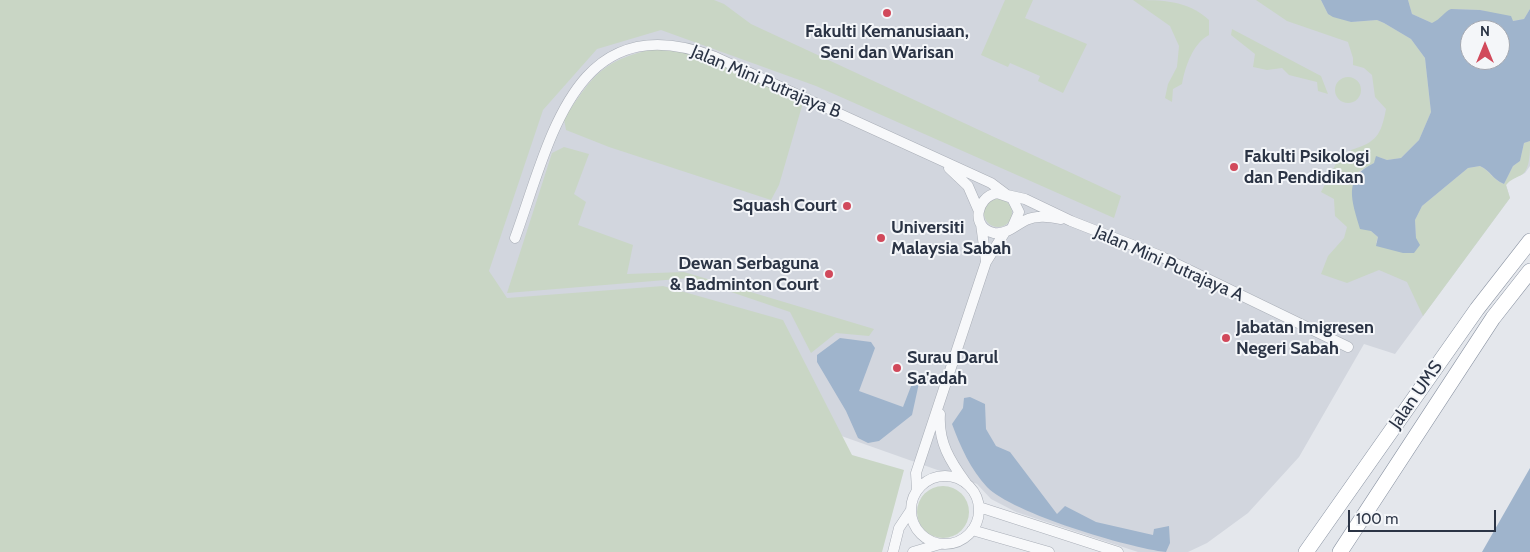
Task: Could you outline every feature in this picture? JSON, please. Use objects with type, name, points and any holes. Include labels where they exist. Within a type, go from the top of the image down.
[{"type":"highway","name":"Jalan UMS","points":[[1306,552],[1477,309],[1530,240]]},
{"type":"highway","name":"Jalan UMS","points":[[1340,552],[1493,318],[1530,271]]},
{"type":"highway","points":[[1328,552],[1363,515]]},
{"type":"street","name":"Jalan Mini Putrajaya B","points":[[515,238],[552,136],[568,100],[583,77],[622,50],[638,45],[664,44],[693,48],[991,183],[1007,195]]},
{"type":"street","points":[[944,162],[968,186],[978,209],[986,262]]},
{"type":"street","points":[[978,209],[983,200],[992,194],[1007,195],[1025,199],[1072,221]]},
{"type":"street","points":[[893,552],[899,528],[910,510],[917,490],[916,472],[986,262],[1019,212],[1015,202],[1007,195]]},
{"type":"street","points":[[981,224],[989,231],[1008,230],[1028,220],[1047,216],[1072,221]]},
{"type":"street","name":"Jalan Mini Putrajaya A","points":[[1072,221],[1158,255],[1348,347]]},
{"type":"street","points":[[913,552],[922,548],[955,543],[972,530],[978,518],[976,497],[952,463],[940,435],[942,398]]},
{"type":"street","points":[[917,490],[928,481],[941,477],[956,478],[968,485]]},
{"type":"street","points":[[978,507],[1118,552]]},
{"type":"street","points":[[910,510],[914,524],[922,536],[941,544]]},
{"type":"street","points":[[972,530],[1049,552]]},
{"type":"shaded area","name":"Universiti Malaysia Sabah","points":[[0,0],[1530,0],[1530,166],[1525,173],[1510,180],[1506,185],[1510,198],[1395,354],[1364,344],[1299,457],[1248,513],[1207,543],[1188,552],[1138,552],[1016,512],[991,499],[977,484],[0,138]]},
{"type":"green space","points":[[0,0],[714,0],[724,4],[751,24],[1121,196],[1114,218],[816,86],[661,30],[597,49],[543,110],[489,271],[507,298],[663,286],[783,320],[852,455],[904,470],[882,552],[0,552]]},
{"type":"green space","points":[[1005,0],[1033,0],[1025,18],[1087,44],[1063,93],[1038,81],[1040,76],[1010,63],[1008,67],[981,55]]},
{"type":"green space","points":[[1133,0],[1174,2],[1192,8],[1209,20],[1209,35],[1194,50],[1185,70],[1182,84],[1173,89],[1172,102],[1165,98],[1168,84],[1177,67],[1179,46],[1170,26]]},
{"type":"green space","points":[[1256,0],[1321,0],[1328,14],[1351,22],[1377,20],[1384,23],[1411,39],[1425,58],[1431,112],[1419,140],[1401,158],[1387,160],[1379,157],[1374,163],[1358,172],[1371,231],[1378,237],[1376,243],[1416,238],[1415,220],[1422,206],[1468,168],[1480,166],[1504,184],[1513,166],[1520,161],[1524,143],[1530,141],[1527,168],[1523,174],[1506,185],[1510,198],[1423,316],[1407,282],[1379,270],[1347,283],[1321,274],[1328,256],[1344,238],[1347,227],[1335,216],[1334,199],[1321,192],[1339,158],[1347,160],[1351,150],[1367,144],[1380,131],[1386,109],[1375,97],[1372,75],[1364,68],[1353,65],[1348,42],[1287,21]]},
{"type":"green space","points":[[1408,0],[1530,0],[1530,9],[1524,19],[1512,21],[1481,10],[1451,9],[1442,19],[1432,23],[1412,14]]},
{"type":"green space","points":[[1232,29],[1321,76],[1328,94],[1318,91],[1317,82],[1289,75],[1282,68],[1267,70],[1253,67],[1255,54],[1231,35]]},
{"type":"green space","points":[[660,47],[693,51],[798,98],[802,106],[779,185],[771,200],[609,147],[566,130],[564,119],[584,89],[602,70],[625,57]]},
{"type":"green space","points":[[1348,77],[1357,81],[1361,90],[1357,99],[1348,103],[1339,99],[1335,90],[1339,81]]},
{"type":"green space","points":[[564,147],[589,154],[574,194],[586,202],[578,225],[633,245],[627,274],[684,272],[874,329],[869,336],[836,333],[811,353],[790,312],[690,278],[507,293],[552,153]]},
{"type":"green space","points":[[998,199],[1008,203],[1012,213],[1008,223],[998,227],[988,223],[984,213],[988,203]]},
{"type":"green space","points":[[943,486],[957,490],[965,498],[969,512],[965,526],[957,534],[943,538],[929,534],[921,526],[917,512],[921,498],[929,490]]},
{"type":"water","points":[[1321,0],[1408,0],[1412,14],[1432,23],[1451,9],[1480,10],[1511,16],[1513,21],[1524,19],[1530,9],[1530,141],[1524,143],[1520,161],[1513,166],[1504,184],[1480,166],[1468,168],[1422,206],[1415,220],[1416,238],[1420,245],[1414,253],[1403,253],[1376,246],[1378,237],[1371,231],[1360,229],[1352,200],[1352,191],[1353,183],[1357,176],[1374,163],[1376,156],[1387,160],[1401,158],[1419,140],[1431,112],[1425,58],[1411,39],[1384,23],[1377,20],[1351,22],[1328,14]]},
{"type":"water","points":[[840,338],[871,342],[875,348],[859,391],[903,407],[913,381],[919,383],[912,415],[879,441],[868,443],[858,438],[846,411],[817,362],[817,355]]},
{"type":"water","points":[[970,397],[985,404],[986,429],[996,446],[1010,452],[1057,514],[1065,506],[1096,522],[1153,535],[1154,529],[1169,526],[1170,543],[1166,552],[1126,544],[1072,528],[1020,508],[987,487],[966,457],[952,424],[963,408],[964,398]]},
{"type":"water","points":[[1530,468],[1530,552],[1482,552]]},
{"type":"place","name":"Fakulti Kemanusiaan, Seni dan Warisan","points":[[887,13]]},
{"type":"place","name":"Fakulti Psikologi dan Pendidikan","points":[[1234,167]]},
{"type":"place","name":"Squash Court","points":[[847,206]]},
{"type":"place","name":"Universiti Malaysia Sabah","points":[[881,238]]},
{"type":"place","name":"Dewan Serbaguna & Badminton Court","points":[[829,274]]},
{"type":"place","name":"Jabatan Imigresen Negeri Sabah","points":[[1226,338]]},
{"type":"place","name":"Surau Darul Sa'adah","points":[[897,368]]}]
